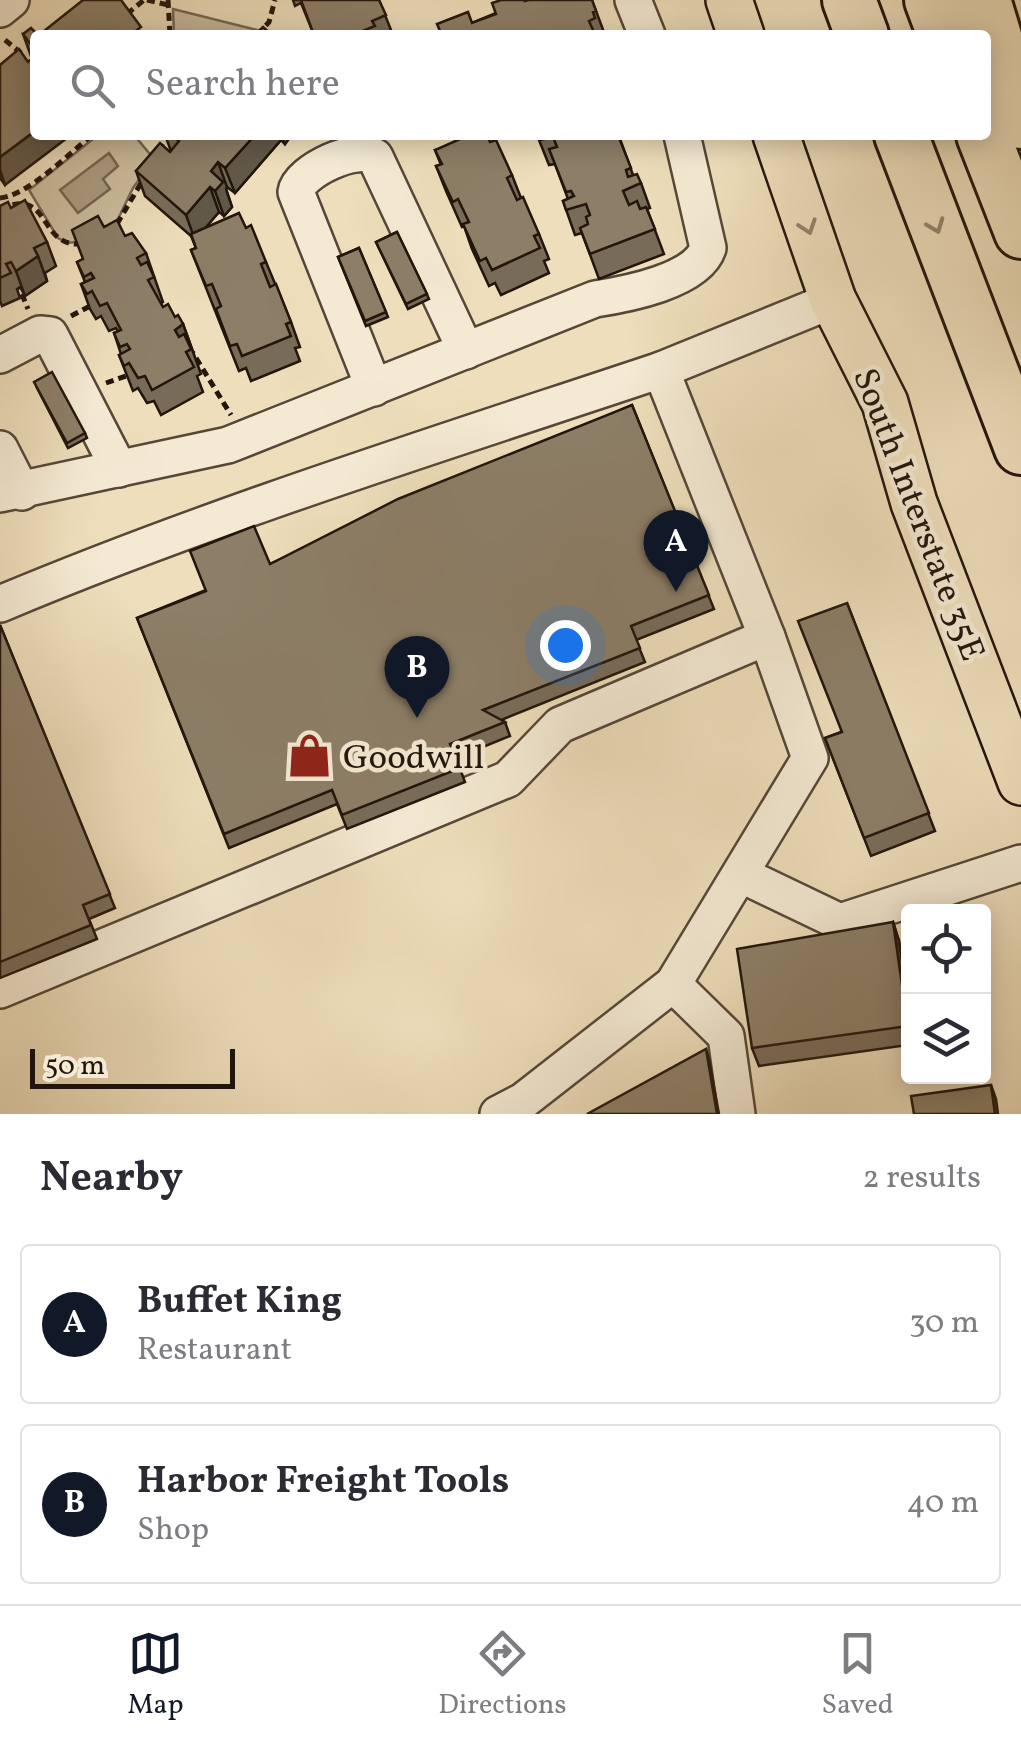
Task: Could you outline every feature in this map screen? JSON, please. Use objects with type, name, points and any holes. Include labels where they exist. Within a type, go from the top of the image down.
[{"type":"highway","points":[[849,0],[860,30]]},
{"type":"highway","points":[[930,0],[942,30]]},
{"type":"highway","points":[[984,0],[1021,122]]},
{"type":"highway","points":[[903,140],[1021,448]]},
{"type":"highway","points":[[985,140],[1021,232]]},
{"type":"main road","points":[[730,0],[739,30]]},
{"type":"main road","name":"South Interstate 35E","points":[[778,140],[833,300],[885,403],[914,503],[1021,782]]},
{"type":"lane","points":[[0,9],[11,0]]},
{"type":"lane","points":[[633,0],[645,30]]},
{"type":"lane","points":[[0,449],[11,493],[241,441],[595,299],[626,294],[685,274],[704,259],[707,234],[683,140]]},
{"type":"lane","points":[[374,388],[296,192],[302,177],[356,152],[368,152],[375,157],[466,352]]},
{"type":"lane","points":[[0,604],[333,480],[660,370],[833,300]]},
{"type":"lane","points":[[0,355],[45,334],[119,470]]},
{"type":"lane","points":[[498,1114],[523,1101],[673,984],[810,758],[767,637],[660,370]]},
{"type":"lane","points":[[0,990],[508,779],[560,725],[767,637]]},
{"type":"lane","points":[[742,875],[840,922],[1021,864]]},
{"type":"lane","points":[[673,984],[726,1036],[737,1114]]},
{"type":"path","points":[[124,17],[146,0],[168,2],[170,30]]},
{"type":"path","points":[[262,30],[269,22],[275,0]]},
{"type":"path","points":[[10,46],[15,46],[25,58]]},
{"type":"path","points":[[0,198],[12,196],[29,185],[86,140]]},
{"type":"path","points":[[154,163],[164,140]]},
{"type":"path","points":[[112,228],[149,171]]},
{"type":"path","points":[[0,209],[11,204],[32,205],[56,238],[74,244],[90,241]]},
{"type":"path","points":[[15,275],[45,334],[59,322],[104,299]]},
{"type":"path","points":[[187,356],[193,354],[228,409],[241,441]]},
{"type":"path","points":[[110,380],[134,373]]},
{"type":"shaded area","points":[[173,9],[257,30],[174,30]]},
{"type":"shaded area","points":[[92,140],[138,140],[154,159],[133,188],[117,221],[82,241],[68,243],[58,238],[29,190]]},
{"type":"shaded area","points":[[109,153],[118,166],[103,179],[110,189],[78,213],[60,190]]},
{"type":"building","points":[[83,0],[121,0],[141,27],[137,30],[45,30]]},
{"type":"building","points":[[301,0],[379,0],[386,15],[372,21],[375,26],[365,30],[312,30]]},
{"type":"building","points":[[592,0],[595,18],[589,21],[593,30],[440,30],[437,24],[468,12],[472,23],[496,14],[492,3]]},
{"type":"building","points":[[19,49],[30,60],[30,135],[0,157],[0,65]]},
{"type":"building","points":[[250,140],[225,168],[218,162],[211,171],[223,182],[215,191],[210,187],[186,215],[136,171],[160,143],[170,152],[179,141]]},
{"type":"building","points":[[458,140],[496,140],[512,175],[507,178],[517,200],[523,197],[539,234],[534,236],[540,248],[492,270],[486,258],[480,261],[463,224],[469,222],[458,199],[453,202],[436,166],[442,164],[435,150]]},
{"type":"building","points":[[554,140],[620,140],[631,168],[626,170],[628,177],[637,174],[641,183],[623,191],[629,205],[637,201],[640,209],[646,207],[655,229],[590,254],[580,228],[588,224],[586,217],[590,215],[586,204],[566,210],[563,201],[574,196],[571,191],[566,192],[549,149],[557,147]]},
{"type":"building","points":[[25,200],[47,242],[34,248],[38,256],[16,271],[11,262],[6,264],[11,273],[0,278],[0,206],[8,202],[11,208]]},
{"type":"building","points":[[239,213],[246,228],[251,225],[266,262],[261,264],[270,287],[276,284],[291,322],[286,324],[291,336],[242,356],[237,344],[230,346],[216,309],[221,306],[212,284],[206,286],[191,250],[196,248],[191,234]]},
{"type":"building","points":[[98,216],[104,227],[117,220],[125,236],[132,233],[146,253],[137,258],[141,265],[147,262],[154,277],[148,280],[163,307],[168,304],[175,317],[178,315],[183,324],[175,330],[179,337],[184,334],[191,349],[186,352],[194,367],[152,390],[145,376],[138,378],[129,363],[124,366],[119,355],[130,349],[127,344],[120,347],[114,333],[121,330],[107,303],[100,306],[92,291],[87,294],[81,284],[94,278],[91,273],[84,277],[77,262],[83,259],[72,230]]},
{"type":"building","points":[[397,232],[427,294],[406,304],[376,242]]},
{"type":"building","points":[[359,248],[386,312],[365,321],[338,257]]},
{"type":"building","points":[[52,372],[85,433],[67,443],[34,382]]},
{"type":"building","points":[[632,405],[709,595],[631,626],[640,648],[483,710],[505,722],[450,744],[460,768],[342,815],[332,790],[224,834],[137,618],[206,591],[190,551],[254,526],[270,564],[398,499]]},
{"type":"building","points":[[847,603],[929,813],[864,838],[825,738],[842,732],[798,621]]},
{"type":"building","points":[[0,625],[110,894],[83,905],[91,925],[0,962]]},
{"type":"building","points":[[893,922],[901,977],[901,1027],[752,1048],[737,949]]},
{"type":"building","points":[[706,1049],[717,1114],[587,1114]]},
{"type":"building","points":[[991,1085],[995,1114],[914,1114],[911,1096]]},
{"type":"place","name":"Buffet King","points":[[676,592]]},
{"type":"place","name":"Harbor Freight Tools","points":[[417,718]]},
{"type":"place","name":"Goodwill","points":[[310,756]]}]
